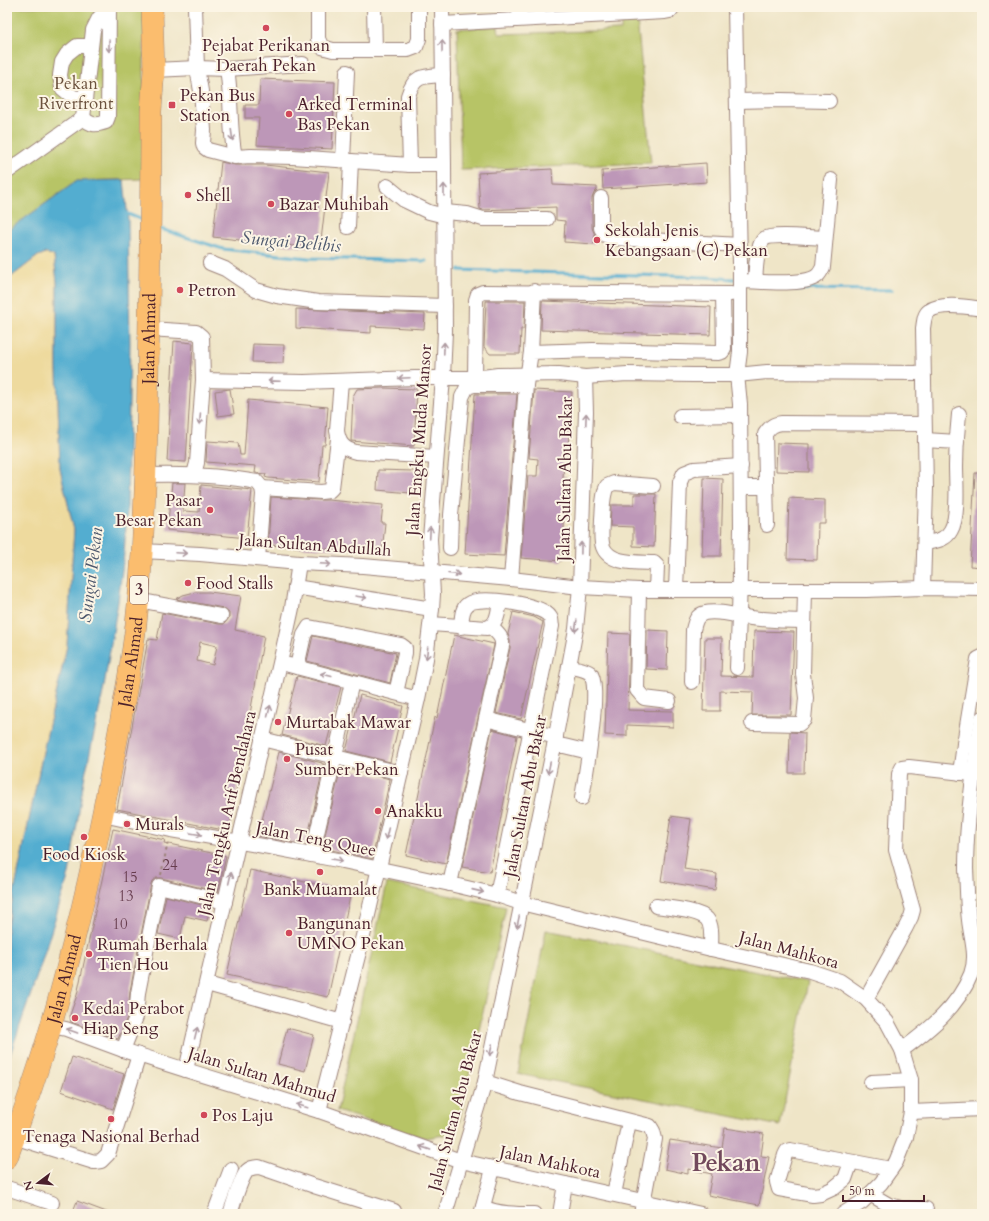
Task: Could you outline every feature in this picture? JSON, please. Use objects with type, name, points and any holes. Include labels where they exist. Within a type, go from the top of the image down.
[{"type":"highway","name":"Jalan Ahmad","points":[[7,1158],[30,1094],[51,1026],[79,917],[102,815],[132,655],[142,551],[146,475],[151,111],[154,70],[152,7]]},
{"type":"street","points":[[7,172],[83,118],[93,30],[98,18],[109,7]]},
{"type":"street","points":[[83,118],[90,124],[98,125],[106,122],[108,116],[109,7]]},
{"type":"street","points":[[195,7],[197,68],[201,91],[204,130],[203,143],[204,147],[208,150],[235,157],[293,157],[410,165],[444,165]]},
{"type":"street","points":[[318,7],[318,39],[322,47],[333,50],[408,50],[416,47],[419,39],[419,7]]},
{"type":"street","points":[[374,7],[375,50]]},
{"type":"street","name":"Jalan Engku Muda Mansor","points":[[319,1111],[379,870],[418,699],[431,624],[431,514],[443,378],[445,306],[442,7]]},
{"type":"street","points":[[442,24],[520,13],[670,12],[673,7]]},
{"type":"street","points":[[735,7],[740,245],[740,352],[737,375],[740,415],[741,466],[740,616],[737,668]]},
{"type":"street","points":[[85,99],[73,97],[62,88],[60,74],[62,62],[67,54],[77,46],[92,46]]},
{"type":"street","points":[[154,70],[197,68],[227,69],[304,64]]},
{"type":"street","points":[[227,69],[235,157]]},
{"type":"street","points":[[346,72],[348,227]]},
{"type":"street","points":[[410,165],[408,96],[410,87],[413,82],[419,78],[443,75]]},
{"type":"street","points":[[737,101],[829,101]]},
{"type":"street","points":[[475,378],[475,305],[478,294],[483,292],[534,291],[722,294],[755,281],[791,283],[809,281],[819,275],[823,267],[831,180]]},
{"type":"street","points":[[386,186],[404,200],[429,212],[467,214],[483,219],[546,219]]},
{"type":"street","points":[[601,198],[601,228],[605,235],[613,238],[740,245]]},
{"type":"street","points":[[755,281],[760,245],[764,239],[773,236],[825,238]]},
{"type":"street","points":[[210,263],[225,269],[256,290],[277,296],[318,302],[445,306]]},
{"type":"street","points":[[511,579],[526,380],[531,352],[534,291]]},
{"type":"street","points":[[531,352],[593,350],[722,352],[724,349],[722,294]]},
{"type":"street","points":[[923,588],[925,543],[925,440],[923,373],[924,319],[928,311],[947,306],[982,309]]},
{"type":"street","points":[[149,328],[196,332],[202,336],[203,380],[197,463],[194,474]]},
{"type":"street","points":[[450,548],[451,515],[462,398],[467,388],[474,385],[526,380],[559,374],[585,378],[627,374],[693,376],[774,372],[923,373]]},
{"type":"street","points":[[203,380],[342,381],[415,378],[475,378],[498,375],[526,380]]},
{"type":"street","name":"Jalan Sultan Abu Bakar","points":[[445,1214],[485,1082],[555,741],[576,629],[580,588],[586,412],[585,378]]},
{"type":"street","points":[[262,488],[320,492],[329,491],[332,488],[338,439],[337,432],[342,381]]},
{"type":"street","points":[[925,543],[939,541],[947,536],[952,529],[955,513],[959,414]]},
{"type":"street","points":[[680,416],[740,415]]},
{"type":"street","points":[[440,420],[459,420]]},
{"type":"street","points":[[767,525],[765,434],[769,428],[775,424],[924,424]]},
{"type":"street","points":[[338,439],[348,450],[356,452],[436,457]]},
{"type":"street","points":[[925,440],[957,442]]},
{"type":"street","points":[[676,590],[680,482],[684,473],[694,469],[741,466]]},
{"type":"street","points":[[146,475],[194,474],[224,476],[257,482],[262,488],[263,494],[258,559]]},
{"type":"street","points":[[653,486],[614,483],[607,486],[603,492],[601,538],[603,548],[609,555],[618,560],[654,563],[656,566],[656,590]]},
{"type":"street","points":[[741,487],[766,487]]},
{"type":"street","points":[[431,514],[451,515]]},
{"type":"street","name":"Jalan Sultan Abdullah","points":[[142,551],[299,563],[363,566],[511,579],[580,588],[639,590],[982,589]]},
{"type":"street","name":"Jalan Tengku Arif Bendahara","points":[[186,1070],[280,663],[299,563]]},
{"type":"street","points":[[295,587],[432,609]]},
{"type":"street","points":[[639,590],[637,690],[644,698],[669,701]]},
{"type":"street","points":[[752,723],[799,724],[804,720],[806,698],[803,674],[805,590]]},
{"type":"street","points":[[138,600],[221,616]]},
{"type":"street","points":[[461,627],[463,610],[466,605],[478,600],[519,604],[537,608],[551,618],[552,626],[497,896]]},
{"type":"street","points":[[431,624],[461,627],[491,627],[495,622],[500,602]]},
{"type":"street","points":[[692,682],[693,630],[698,617],[705,613],[775,620],[804,621]]},
{"type":"street","points":[[297,668],[304,635],[309,626],[401,645],[405,648],[405,653],[396,693]]},
{"type":"street","points":[[450,884],[503,641],[491,627]]},
{"type":"street","points":[[902,1050],[945,1014],[963,991],[972,973],[974,942],[969,921],[966,867],[975,746],[978,659],[982,657]]},
{"type":"street","points":[[280,663],[418,699]]},
{"type":"street","points":[[569,666],[589,672],[594,686],[593,717],[582,798]]},
{"type":"street","points":[[312,855],[352,682]]},
{"type":"street","points":[[975,746],[982,718]]},
{"type":"street","points":[[486,719],[531,730],[564,746],[589,752]]},
{"type":"street","points":[[262,739],[401,773]]},
{"type":"street","points":[[866,999],[906,927],[913,910],[896,850],[899,774],[902,768],[909,767],[972,774]]},
{"type":"street","name":"Jalan Teng Quee","points":[[102,815],[171,830],[312,855],[450,884],[522,903]]},
{"type":"street","points":[[124,1050],[136,1017],[138,993],[159,886],[225,902]]},
{"type":"street","name":"Jalan Mahkota","points":[[522,903],[711,949],[810,971],[840,981],[866,999],[887,1022],[902,1050],[911,1080],[911,1112],[906,1137],[896,1162],[864,1203],[842,1214]]},
{"type":"street","points":[[656,906],[701,914],[708,919],[711,929],[711,949]]},
{"type":"street","points":[[207,984],[342,1022]]},
{"type":"street","name":"Jalan Sultan Mahmud","points":[[51,1026],[66,1029],[139,1055],[319,1111],[461,1161]]},
{"type":"street","points":[[14,1137],[94,1162],[101,1161],[108,1154],[139,1055]]},
{"type":"street","points":[[871,1082],[911,1080]]},
{"type":"street","points":[[485,1082],[520,1093],[629,1122],[650,1126],[655,1139],[642,1208]]},
{"type":"street","points":[[911,1112],[982,1109]]},
{"type":"street","points":[[614,1194],[629,1122]]},
{"type":"street","points":[[851,1162],[845,1179],[834,1188],[821,1194],[813,1195],[778,1189],[777,1187],[784,1155],[786,1151],[790,1150],[891,1169]]},
{"type":"street","name":"Jalan Mahkota","points":[[461,1161],[614,1194],[642,1208],[701,1214]]},
{"type":"street","points":[[230,1214],[246,1173],[252,1167],[259,1167],[394,1211],[395,1214]]},
{"type":"street","points":[[214,1214],[231,1169]]},
{"type":"street","points":[[493,1169],[482,1211],[490,1210],[515,1214],[534,1214]]},
{"type":"street","points":[[560,1214],[570,1185]]},
{"type":"street","points":[[570,1185],[570,1214]]},
{"type":"street","points":[[7,1188],[52,1203]]},
{"type":"street","points":[[864,1203],[889,1205],[901,1208],[926,1209]]},
{"type":"path","points":[[159,886],[171,830]]},
{"type":"green space","name":"Pekan Riverfront","points":[[7,7],[144,7],[144,179],[77,181],[7,231]]},
{"type":"green space","points":[[637,19],[651,163],[461,170],[457,29],[498,26],[499,34],[621,30],[621,21]]},
{"type":"green space","points":[[387,883],[506,907],[459,1122],[444,1135],[426,1138],[337,1111]]},
{"type":"green space","points":[[546,930],[808,982],[780,1126],[518,1074]]},
{"type":"sand","points":[[46,253],[54,256],[57,282],[57,368],[60,469],[74,530],[67,646],[43,752],[7,927],[7,280],[38,256]]},
{"type":"water","name":"Sungai Pekan","points":[[124,180],[128,220],[130,344],[127,511],[124,554],[118,602],[103,692],[84,780],[69,874],[40,967],[7,1064],[7,927],[43,752],[67,646],[74,530],[60,469],[57,368],[57,282],[54,256],[46,253],[38,256],[7,280],[7,231],[77,181]]},
{"type":"building","name":"Arked Terminal Bas Pekan","points":[[260,79],[335,82],[332,149],[257,145],[259,118],[245,118],[245,105],[259,105]]},
{"type":"building","name":"Bazar Muhibah","points":[[221,162],[235,165],[265,165],[329,172],[320,249],[213,237]]},
{"type":"building","points":[[706,163],[707,182],[603,189],[602,171]]},
{"type":"building","points":[[552,169],[553,185],[597,187],[597,190],[592,198],[592,228],[595,235],[594,244],[564,242],[565,221],[556,220],[556,207],[480,209],[478,173]]},
{"type":"building","points":[[486,301],[525,301],[524,329],[521,329],[520,354],[490,354],[484,347]]},
{"type":"building","points":[[542,301],[711,307],[710,335],[541,330]]},
{"type":"building","points":[[296,309],[425,314],[424,329],[371,326],[371,333],[296,328]]},
{"type":"building","points":[[174,341],[193,343],[186,462],[167,461]]},
{"type":"building","points":[[253,344],[284,345],[283,363],[252,362]]},
{"type":"building","points":[[230,389],[234,414],[218,416],[215,391]]},
{"type":"building","points":[[357,389],[417,389],[414,446],[351,441],[353,396]]},
{"type":"building","points":[[534,390],[572,392],[567,461],[564,461],[563,478],[567,478],[562,561],[521,558],[528,476],[537,476],[538,459],[529,458]]},
{"type":"building","points":[[475,394],[517,394],[504,556],[465,554]]},
{"type":"building","points":[[248,400],[328,407],[325,445],[322,445],[319,482],[268,478],[265,477],[266,474],[255,473],[256,466],[206,462],[207,441],[238,443],[240,455],[244,455]]},
{"type":"building","points":[[777,443],[809,444],[809,472],[776,471]]},
{"type":"building","points":[[378,470],[413,471],[423,478],[422,494],[377,490]]},
{"type":"building","points":[[975,473],[982,473],[982,567],[970,566]]},
{"type":"building","points":[[704,478],[723,479],[721,556],[702,556]]},
{"type":"building","name":"Pasar Besar Pekan","points":[[172,483],[185,483],[183,511],[199,512],[201,485],[252,490],[247,538],[167,530]]},
{"type":"building","points":[[634,494],[656,494],[654,547],[633,546],[633,527],[610,526],[611,505],[634,505]]},
{"type":"building","points":[[271,497],[383,505],[381,523],[385,523],[382,552],[268,545]]},
{"type":"building","points":[[789,498],[825,500],[825,523],[818,523],[817,560],[787,559]]},
{"type":"building","points":[[195,592],[209,592],[241,596],[235,630],[264,636],[229,831],[117,809],[148,639],[157,640],[162,613],[219,624],[224,624],[229,618],[229,613],[223,608],[176,599],[183,595]],"holes":[[[200,642],[217,646],[213,665],[197,661]]]},
{"type":"building","points":[[513,612],[534,617],[543,622],[521,719],[496,713],[510,648],[508,634]]},
{"type":"building","points":[[647,630],[668,631],[667,670],[646,669]]},
{"type":"building","points":[[754,631],[794,632],[791,715],[752,715],[753,692],[720,691],[720,711],[703,711],[705,638],[722,638],[721,676],[753,677]]},
{"type":"building","points":[[608,633],[630,634],[628,710],[673,711],[673,727],[627,725],[627,736],[605,735]]},
{"type":"building","points":[[454,635],[494,645],[446,864],[406,855]]},
{"type":"building","points":[[313,636],[396,653],[390,683],[307,661]]},
{"type":"building","points":[[297,676],[341,687],[326,746],[282,735]]},
{"type":"building","points":[[360,695],[403,706],[390,762],[346,751]]},
{"type":"building","points":[[492,729],[517,736],[490,872],[462,867]]},
{"type":"building","points":[[790,732],[805,733],[804,773],[789,773]]},
{"type":"building","points":[[279,752],[324,764],[306,845],[258,836]]},
{"type":"building","points":[[341,767],[390,779],[372,859],[322,848]]},
{"type":"building","points":[[671,816],[691,819],[684,869],[717,874],[715,890],[661,881]]},
{"type":"building","points":[[113,829],[165,840],[164,843],[226,856],[218,892],[161,878],[156,878],[152,881],[130,991],[128,1015],[118,1039],[71,1022],[70,1015],[77,995]]},
{"type":"building","name":"Bangunan UMNO Pekan","points":[[250,870],[351,892],[328,997],[227,975]]},
{"type":"building","points":[[166,896],[210,907],[207,921],[185,916],[180,939],[158,934]]},
{"type":"building","points":[[287,1028],[314,1035],[305,1071],[278,1064]]},
{"type":"building","points":[[72,1057],[124,1074],[113,1109],[61,1091]]},
{"type":"building","points":[[725,1128],[764,1134],[761,1156],[769,1157],[759,1205],[708,1195],[712,1174],[688,1169],[688,1174],[665,1169],[670,1140],[722,1148]]},
{"type":"building","points":[[77,1201],[109,1213],[72,1214]]},
{"type":"waterway","points":[[125,213],[140,219]]},
{"type":"waterway","name":"Sungai Belibis","points":[[158,228],[223,249],[308,258],[426,261]]},
{"type":"waterway","points":[[459,270],[734,279]]},
{"type":"waterway","points":[[790,289],[892,290]]},
{"type":"place","name":"Pejabat Perikanan Daerah Pekan","points":[[266,28]]},
{"type":"place","name":"Pekan Bus Station","points":[[172,105]]},
{"type":"place","name":"Arked Terminal Bas Pekan","points":[[289,114]]},
{"type":"place","name":"Shell","points":[[188,195]]},
{"type":"place","name":"Bazar Muhibah","points":[[271,204]]},
{"type":"place","name":"Sekolah Jenis Kebangsaan (C) Pekan","points":[[597,240]]},
{"type":"place","name":"Petron","points":[[180,290]]},
{"type":"place","name":"Pasar Besar Pekan","points":[[210,510]]},
{"type":"place","name":"Food Stalls","points":[[188,583]]},
{"type":"place","name":"Murtabak Mawar","points":[[278,722]]},
{"type":"place","name":"Pusat Sumber Pekan","points":[[287,759]]},
{"type":"place","name":"Anakku","points":[[378,811]]},
{"type":"place","name":"Murals","points":[[127,824]]},
{"type":"place","name":"Food Kiosk","points":[[84,837]]},
{"type":"place","name":"Bank Muamalat","points":[[320,872]]},
{"type":"place","name":"Bangunan UMNO Pekan","points":[[289,933]]},
{"type":"place","name":"Rumah Berhala Tien Hou","points":[[89,954]]},
{"type":"place","name":"Kedai Perabot Hiap Seng","points":[[75,1018]]},
{"type":"place","name":"Pos Laju","points":[[204,1115]]},
{"type":"place","name":"Tenaga Nasional Berhad","points":[[111,1119]]},
{"type":"district","name":"Pekan","points":[[726,1163]]}]
